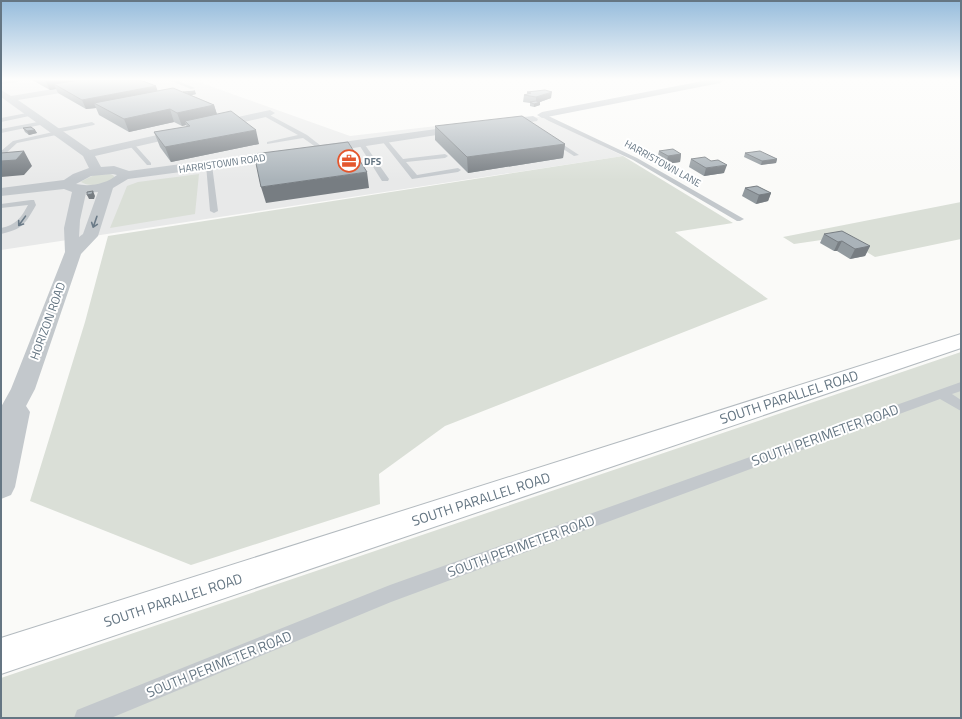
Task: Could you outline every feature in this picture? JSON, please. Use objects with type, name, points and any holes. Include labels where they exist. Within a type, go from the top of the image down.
[{"type":"main road","name":"SOUTH PARALLEL ROAD","points":[[1,656],[961,341]]},
{"type":"street","points":[[32,114],[88,154],[98,171]]},
{"type":"street","points":[[88,154],[265,114]]},
{"type":"street","points":[[310,150],[533,120],[563,114]]},
{"type":"street","name":"HARRISTOWN ROAD","points":[[1,192],[107,185],[124,176],[294,153]]},
{"type":"street","name":"HARRISTOWN ROAD","points":[[74,186],[74,178],[98,171],[120,171],[124,173],[124,176]]},
{"type":"street","name":"HORIZON ROAD","points":[[1,430],[23,389],[73,252],[90,236],[107,185]]},
{"type":"street","name":"HORIZON ROAD","points":[[73,252],[70,240],[74,186]]},
{"type":"street","name":"HORIZON ROAD","points":[[1,487],[6,473],[23,389]]},
{"type":"lane","points":[[1,120],[32,114]]},
{"type":"lane","points":[[268,114],[305,136],[322,149]]},
{"type":"lane","name":"HARRISTOWN LANE","points":[[533,120],[551,120],[635,159],[740,219]]},
{"type":"lane","points":[[1,131],[43,123]]},
{"type":"lane","points":[[2,154],[15,142],[92,124]]},
{"type":"lane","points":[[544,135],[576,155]]},
{"type":"lane","points":[[269,143],[305,136]]},
{"type":"lane","points":[[384,140],[415,177],[458,170]]},
{"type":"lane","points":[[360,143],[385,180]]},
{"type":"lane","points":[[132,145],[149,164]]},
{"type":"lane","points":[[402,161],[445,156]]},
{"type":"lane","points":[[210,165],[214,211]]},
{"type":"lane","points":[[1,206],[31,202],[32,205],[20,226],[14,229],[1,231]]},
{"type":"lane","name":"SOUTH PERIMETER ROAD","points":[[85,718],[390,594],[961,386]]},
{"type":"lane","points":[[941,393],[961,406]]},
{"type":"shaded area","points":[[1,114],[287,114],[350,136],[522,116],[540,117],[551,120],[623,156],[1,250]]},
{"type":"shaded area","points":[[623,156],[733,223],[675,232],[768,299],[445,426],[379,474],[380,504],[191,565],[30,501],[85,322],[108,236]]},
{"type":"shaded area","points":[[110,174],[115,178],[107,182],[89,185],[81,182],[94,175]]},
{"type":"shaded area","points":[[199,174],[195,214],[110,228],[127,186],[138,182]]},
{"type":"shaded area","points":[[961,202],[961,239],[875,257],[842,237],[794,244],[783,237]]},
{"type":"shaded area","points":[[961,352],[961,718],[1,718],[1,678]]},
{"type":"building","points":[[114,114],[149,114],[124,119]]},
{"type":"building","points":[[219,114],[234,114],[256,130],[165,147],[154,132],[190,126],[185,121]]},
{"type":"building","points":[[522,116],[565,144],[467,157],[435,126]]},
{"type":"building","points":[[31,127],[35,130],[27,131],[23,128]]},
{"type":"building","points":[[348,142],[367,172],[261,187],[254,154]]},
{"type":"building","points":[[673,149],[681,154],[668,156],[659,151]]},
{"type":"building","points":[[24,151],[16,160],[1,161],[1,153]]},
{"type":"building","points":[[760,151],[777,159],[762,161],[745,153]]},
{"type":"building","points":[[705,157],[711,161],[718,160],[727,165],[706,168],[691,159]]},
{"type":"building","points":[[757,186],[771,193],[759,195],[745,188]]},
{"type":"building","points":[[93,191],[92,194],[87,195],[87,192]]},
{"type":"building","points":[[842,231],[870,246],[855,249],[842,241],[838,242],[824,234]]},
{"type":"place","name":"DFS","points":[[349,161]]}]
